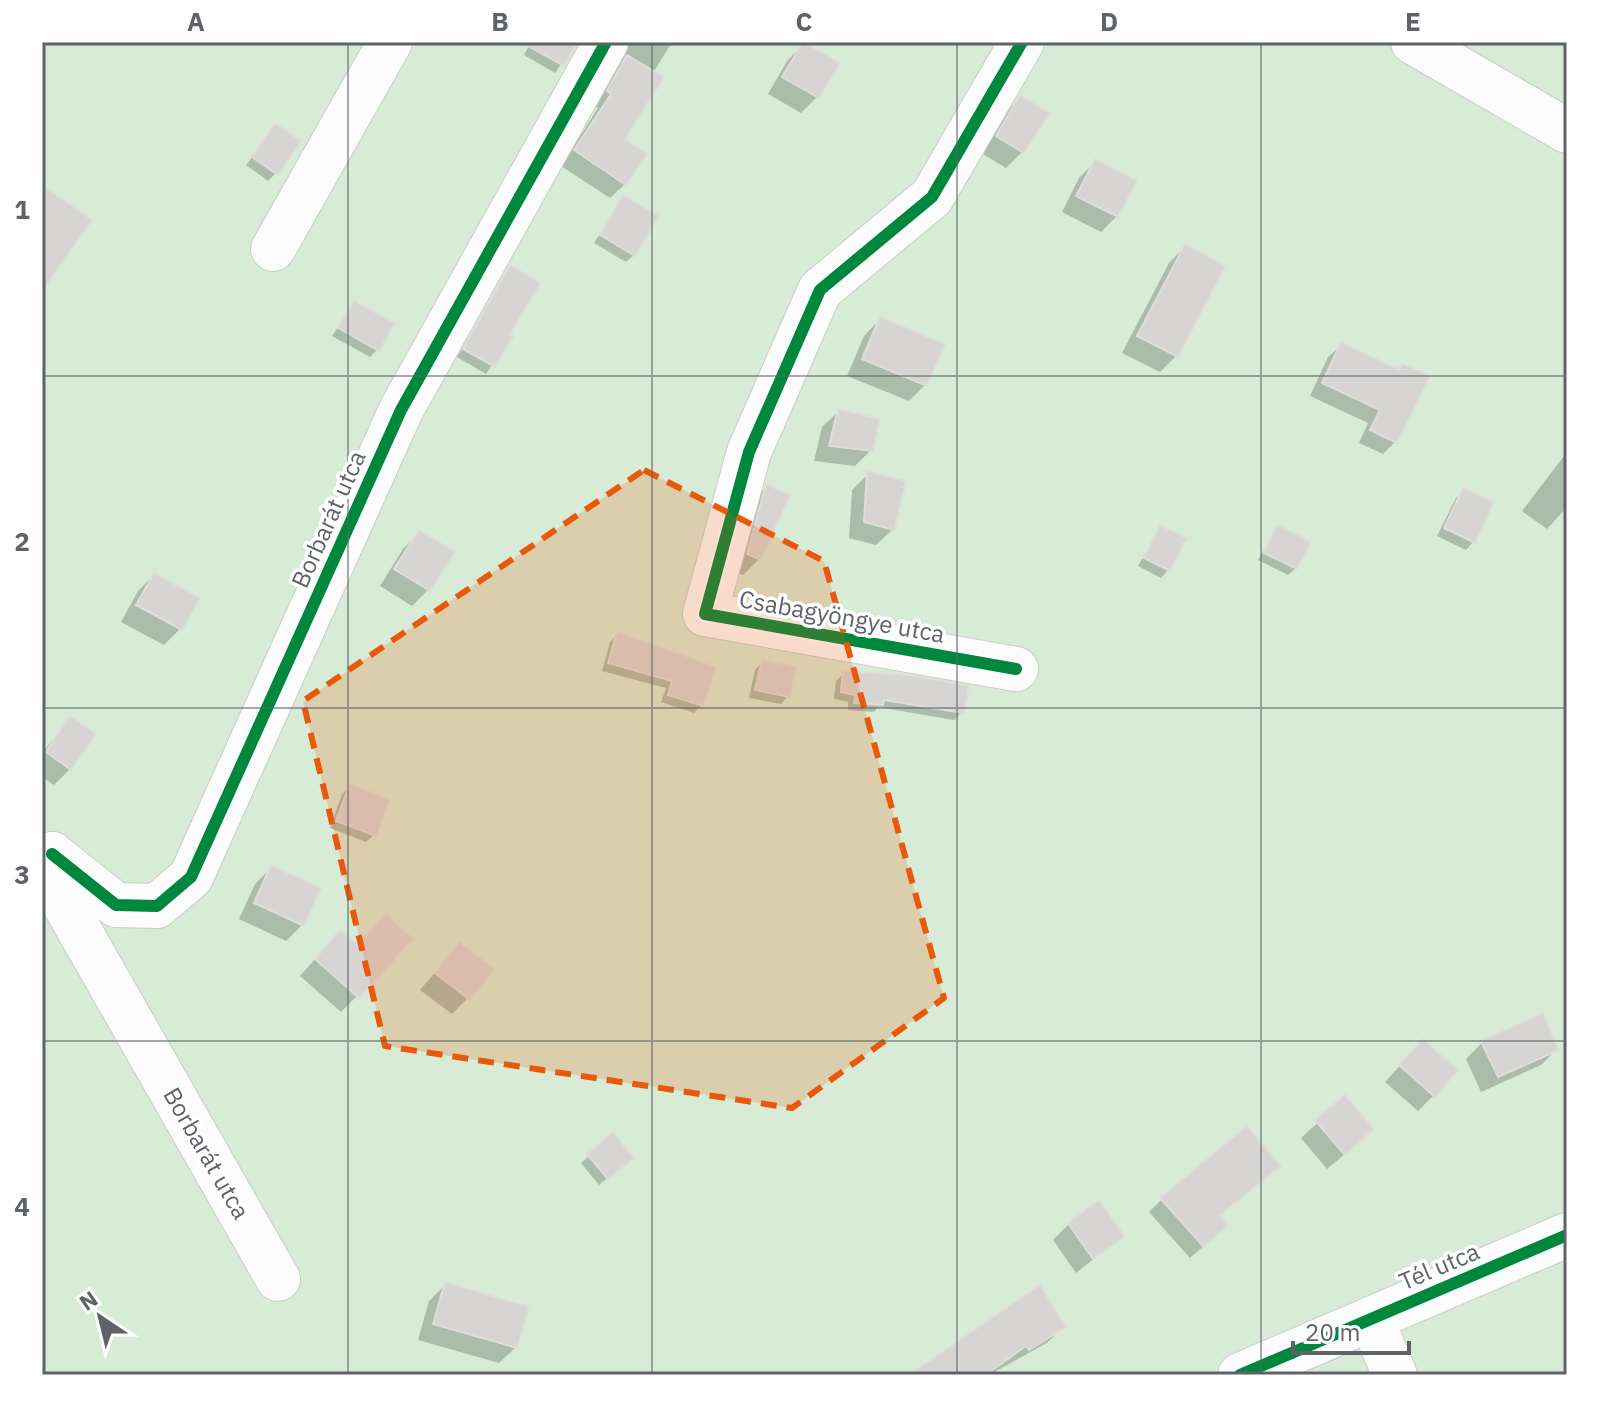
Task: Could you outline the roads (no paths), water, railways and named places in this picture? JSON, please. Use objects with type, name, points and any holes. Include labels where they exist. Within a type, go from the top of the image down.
[{"type":"street","points":[[273,249],[390,42]]},
{"type":"street","name":"Borbarát utca","points":[[47,853],[116,905],[157,906],[191,877],[401,410],[606,42]]},
{"type":"street","name":"Csabagyöngye utca","points":[[1016,669],[705,614],[749,452],[820,290],[932,197],[1022,42]]},
{"type":"street","points":[[1437,48],[1567,131]]},
{"type":"street","name":"Borbarát utca","points":[[47,853],[62,900],[278,1279]]},
{"type":"street","name":"Tél utca","points":[[1240,1375],[1567,1235]]},
{"type":"street","points":[[1371,1319],[1395,1375]]}]
